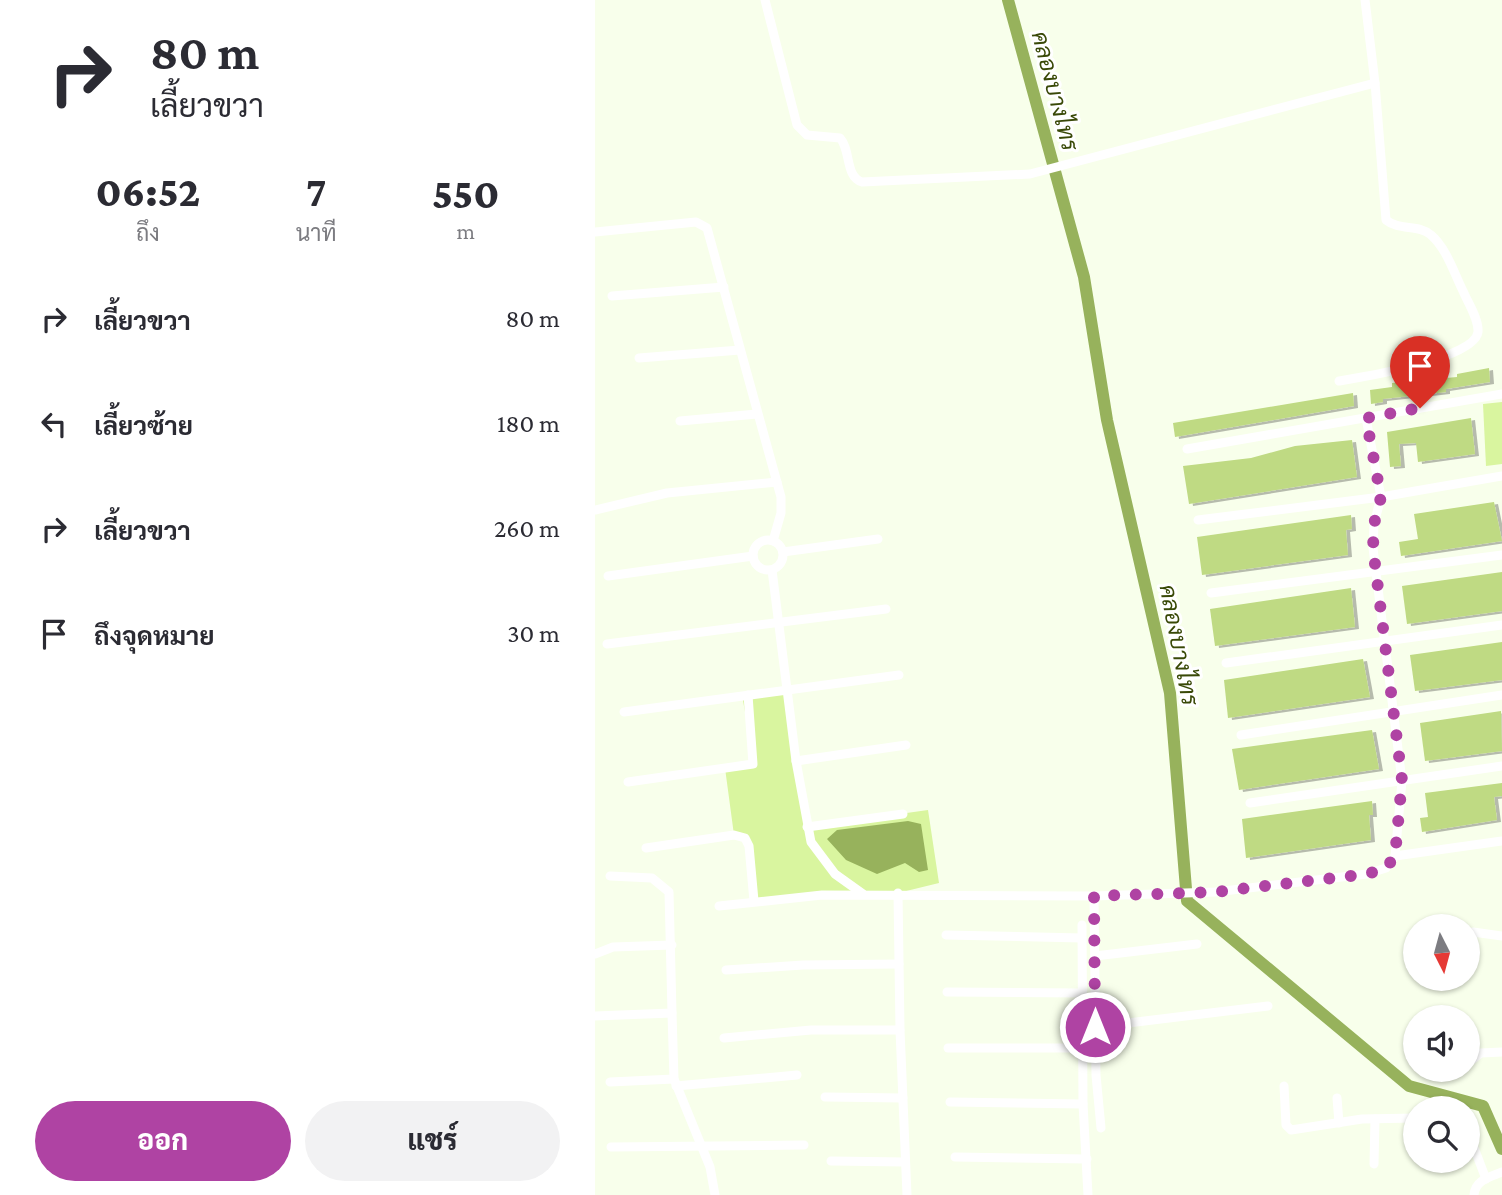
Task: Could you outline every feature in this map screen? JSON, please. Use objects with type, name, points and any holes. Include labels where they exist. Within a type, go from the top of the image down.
[{"type":"street","points":[[765,0],[797,125],[807,135],[834,136],[845,144],[852,175],[862,182],[1033,173],[1074,160],[1375,83]]},
{"type":"street","points":[[1339,380],[1396,370],[1458,351],[1475,340],[1478,331],[1469,304],[1436,239],[1419,228],[1396,225],[1387,220],[1365,0]]},
{"type":"street","points":[[595,232],[703,224],[707,228],[781,496],[781,513],[773,541]]},
{"type":"street","points":[[612,296],[724,287]]},
{"type":"street","points":[[639,358],[740,350]]},
{"type":"street","points":[[1187,449],[1502,394]]},
{"type":"street","points":[[680,422],[757,414]]},
{"type":"street","points":[[719,906],[800,896],[898,893],[1094,896],[1215,892],[1367,874],[1386,868],[1395,856],[1402,780],[1376,572],[1374,524],[1381,497],[1366,418]]},
{"type":"street","points":[[1198,520],[1381,497],[1502,476]]},
{"type":"street","points":[[595,510],[667,493],[777,482]]},
{"type":"street","points":[[783,552],[878,539]]},
{"type":"street","points":[[773,541],[783,552],[782,564],[772,570],[763,570],[756,564],[753,556],[759,543],[773,541]]},
{"type":"street","points":[[1212,593],[1502,555]]},
{"type":"street","points":[[608,576],[753,556]]},
{"type":"street","points":[[772,570],[776,621],[807,827],[816,853],[835,874],[863,894]]},
{"type":"street","points":[[607,644],[886,608]]},
{"type":"street","points":[[1226,663],[1502,625]]},
{"type":"street","points":[[624,712],[899,675]]},
{"type":"street","points":[[628,782],[753,764],[748,695]]},
{"type":"street","points":[[1241,735],[1502,695]]},
{"type":"street","points":[[796,761],[906,745]]},
{"type":"street","points":[[1250,803],[1502,766]]},
{"type":"street","points":[[807,827],[903,814]]},
{"type":"street","points":[[646,848],[734,835],[745,838],[749,846],[754,901]]},
{"type":"street","points":[[1395,856],[1502,841]]},
{"type":"street","points":[[610,876],[652,878],[669,892],[675,1082],[715,1181],[715,1195]]},
{"type":"street","points":[[898,893],[900,1030],[908,1195]]},
{"type":"street","points":[[1094,896],[1095,1027],[1101,1128]]},
{"type":"street","points":[[1082,925],[1083,1104],[1088,1195]]},
{"type":"street","points":[[1481,933],[1502,936]]},
{"type":"street","points":[[946,935],[1082,938]]},
{"type":"street","points":[[1095,956],[1197,944]]},
{"type":"street","points":[[595,954],[613,947],[672,945]]},
{"type":"street","points":[[726,970],[803,965],[899,964]]},
{"type":"street","points":[[947,992],[1082,993]]},
{"type":"street","points":[[1095,1027],[1268,1006]]},
{"type":"street","points":[[595,1016],[673,1013]]},
{"type":"street","points":[[724,1038],[811,1030],[900,1030]]},
{"type":"street","points":[[948,1048],[1083,1048]]},
{"type":"street","points":[[1480,1054],[1502,1052]]},
{"type":"street","points":[[610,1082],[675,1082],[797,1075]]},
{"type":"street","points":[[1285,1086],[1286,1125],[1291,1130],[1374,1119],[1403,1118]]},
{"type":"street","points":[[825,1097],[903,1098]]},
{"type":"street","points":[[1337,1098],[1339,1124]]},
{"type":"street","points":[[950,1102],[1083,1104]]},
{"type":"street","points":[[1374,1119],[1374,1164]]},
{"type":"street","points":[[611,1147],[804,1145]]},
{"type":"street","points":[[1474,1195],[1475,1188],[1494,1176],[1480,1152]]},
{"type":"street","points":[[955,1157],[1087,1159]]},
{"type":"street","points":[[831,1161],[905,1162]]},
{"type":"shaded area","points":[[1502,402],[1502,464],[1486,466],[1483,404]]},
{"type":"shaded area","points":[[788,691],[807,827],[928,810],[939,883],[898,893],[754,901],[746,834],[734,835],[725,768],[754,763],[742,695]]},
{"type":"shaded area","points":[[908,821],[921,824],[928,870],[919,872],[905,863],[877,874],[846,860],[827,839],[837,830]]},
{"type":"building","points":[[1489,368],[1490,382],[1446,389],[1446,392],[1383,399],[1383,402],[1371,404],[1370,390],[1392,387],[1392,383],[1457,377],[1457,374]]},
{"type":"building","points":[[1353,393],[1354,406],[1175,437],[1173,423]]},
{"type":"building","points":[[1471,418],[1475,454],[1418,462],[1416,443],[1399,444],[1401,466],[1390,467],[1387,432]]},
{"type":"building","points":[[1352,440],[1357,477],[1189,504],[1183,466],[1251,458],[1295,446]]},
{"type":"building","points":[[1494,502],[1502,541],[1401,556],[1399,542],[1418,539],[1414,514]]},
{"type":"building","points":[[1351,515],[1352,529],[1346,530],[1348,555],[1202,575],[1197,537]]},
{"type":"building","points":[[1502,572],[1502,611],[1407,624],[1402,586]]},
{"type":"building","points":[[1351,588],[1355,627],[1215,646],[1210,609]]},
{"type":"building","points":[[1502,642],[1502,680],[1415,691],[1410,655]]},
{"type":"building","points":[[1363,659],[1370,697],[1228,718],[1224,680]]},
{"type":"building","points":[[1501,711],[1502,751],[1425,761],[1420,723]]},
{"type":"building","points":[[1372,730],[1379,769],[1239,790],[1232,749]]},
{"type":"building","points":[[1502,783],[1502,796],[1494,797],[1497,820],[1422,832],[1420,818],[1428,817],[1425,793]]},
{"type":"building","points":[[1372,801],[1373,815],[1369,815],[1371,840],[1246,858],[1242,819]]},
{"type":"waterway","name":"คลองบางไทร","points":[[1008,0],[1084,277],[1107,420],[1170,693],[1187,901],[1409,1086],[1483,1106],[1502,1149]]},
{"type":"route","points":[[1095,1027],[1094,896],[1215,892],[1367,874],[1386,868],[1395,856],[1402,780],[1373,548],[1374,524],[1381,497],[1366,418],[1420,408]]}]
